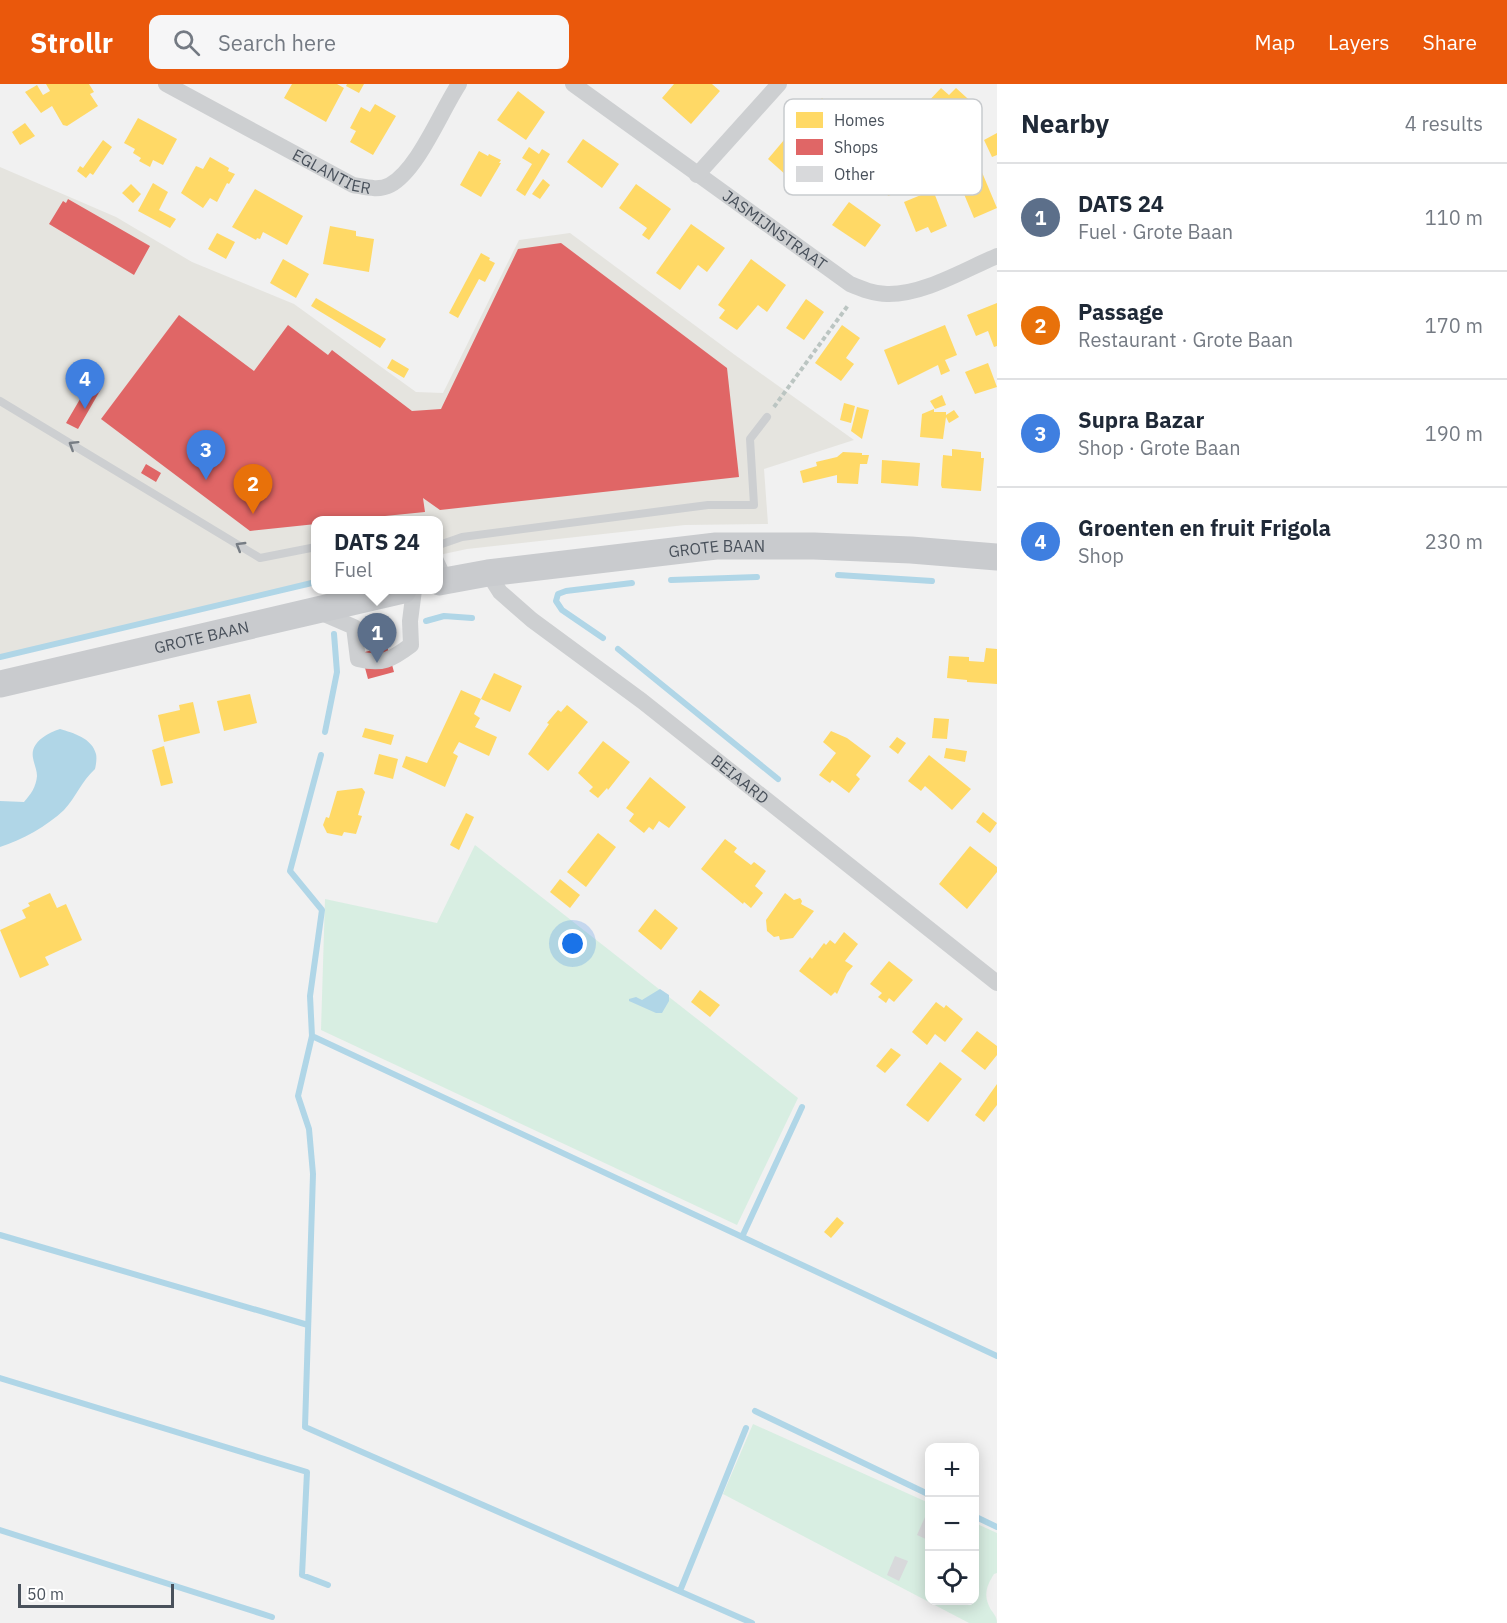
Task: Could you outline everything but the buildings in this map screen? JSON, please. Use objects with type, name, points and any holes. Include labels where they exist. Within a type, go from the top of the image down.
[{"type":"main road","name":"GROTE BAAN","points":[[443,574],[488,573],[716,546],[814,546],[997,556]]},
{"type":"main road","name":"GROTE BAAN","points":[[0,684],[384,594]]},
{"type":"street","name":"EGLANTIER","points":[[166,84],[353,185],[371,189],[388,186],[402,176],[416,158],[459,84]]},
{"type":"street","name":"JASMIJNSTRAAT","points":[[573,84],[850,284],[885,294],[904,293],[924,288],[997,256]]},
{"type":"street","points":[[697,175],[779,84]]},
{"type":"street","name":"BEIAARD","points":[[488,573],[500,592],[532,620],[642,701],[997,983]]},
{"type":"street","points":[[314,609],[354,627],[357,659],[375,663],[395,658],[411,645],[410,621],[413,594]]},
{"type":"lane","points":[[0,401],[260,558],[311,548]]},
{"type":"lane","points":[[443,543],[462,537],[708,504],[754,505],[750,439],[767,417]]},
{"type":"path","points":[[767,417],[846,309],[858,287]]},
{"type":"shaded area","points":[[0,167],[116,217],[192,262],[294,304],[416,392],[443,393],[519,240],[570,233],[854,440],[764,469],[768,524],[685,525],[467,549],[443,554],[443,516],[311,516],[311,585],[0,659]]},
{"type":"green space","points":[[475,845],[798,1098],[737,1225],[321,1030],[325,899],[437,923]]},
{"type":"green space","points":[[753,1424],[925,1501],[925,1600],[723,1494]]},
{"type":"green space","points":[[979,1525],[997,1533],[997,1573],[994,1574],[986,1593],[987,1601],[997,1623],[969,1623],[935,1605],[979,1605]]},
{"type":"water","points":[[60,729],[71,732],[91,744],[96,754],[95,769],[64,810],[50,822],[17,841],[0,847],[0,801],[24,802],[27,799],[33,790],[37,774],[33,758],[34,747],[45,736]]},
{"type":"water","points":[[660,989],[669,995],[669,1001],[662,1013],[656,1013],[629,1001],[636,997],[642,1000]]},
{"type":"waterway","points":[[838,575],[932,581]]},
{"type":"waterway","points":[[671,580],[757,577]]},
{"type":"waterway","points":[[0,657],[311,583]]},
{"type":"waterway","points":[[603,638],[562,610],[556,601],[558,594],[632,583]]},
{"type":"waterway","points":[[426,621],[444,616],[472,618]]},
{"type":"waterway","points":[[325,732],[337,672],[334,634]]},
{"type":"waterway","points":[[618,649],[778,779]]},
{"type":"waterway","points":[[321,755],[290,871],[322,910],[310,996],[312,1036],[298,1096],[309,1129],[313,1174],[305,1427],[752,1623]]},
{"type":"waterway","points":[[312,1036],[997,1356]]},
{"type":"waterway","points":[[742,1237],[802,1107]]},
{"type":"waterway","points":[[0,1235],[308,1325]]},
{"type":"waterway","points":[[0,1378],[307,1472],[302,1575],[328,1585]]},
{"type":"waterway","points":[[755,1411],[925,1493]]},
{"type":"waterway","points":[[680,1591],[746,1428]]},
{"type":"waterway","points":[[979,1518],[997,1527]]},
{"type":"waterway","points":[[0,1530],[272,1617]]},
{"type":"place","name":"Groenten en fruit Frigola","points":[[85,409]]},
{"type":"place","name":"Supra Bazar","points":[[206,480]]},
{"type":"place","name":"Passage","points":[[253,514]]},
{"type":"place","name":"DATS 24","points":[[377,663]]}]
